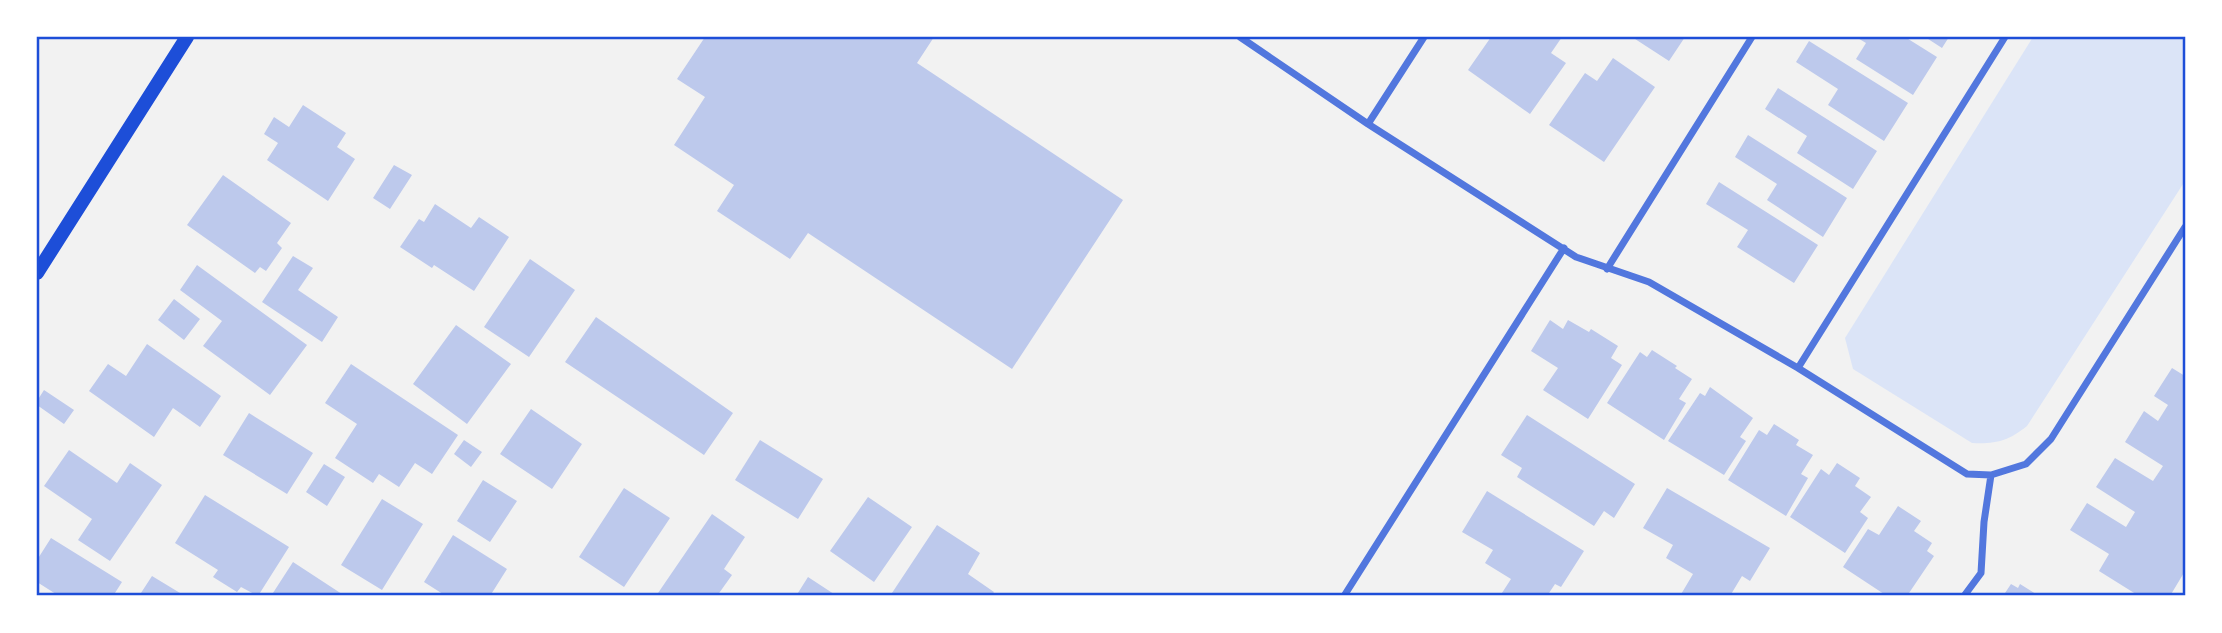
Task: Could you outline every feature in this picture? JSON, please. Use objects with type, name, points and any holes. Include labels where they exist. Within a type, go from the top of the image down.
[{"type":"main road","points":[[37,274],[187,37]]},
{"type":"street","points":[[1240,37],[1368,124],[1576,257],[1649,282],[1798,369],[1967,474],[1991,475],[2026,464],[2050,439],[2185,227]]},
{"type":"street","points":[[1368,124],[1424,37]]},
{"type":"street","points":[[1608,269],[1752,37]]},
{"type":"street","points":[[1798,369],[2005,37]]},
{"type":"street","points":[[1345,596],[1564,248]]},
{"type":"street","points":[[1964,596],[1981,573],[1984,522],[1991,475]]},
{"type":"shaded area","points":[[2033,37],[2185,37],[2185,181],[2027,426],[2002,440],[1972,443],[1853,369],[1845,338]]},
{"type":"building","points":[[705,37],[934,37],[917,63],[1123,200],[1012,369],[808,233],[790,259],[717,211],[734,185],[674,145],[705,97],[677,79]]},
{"type":"building","points":[[1491,37],[1562,37],[1551,53],[1566,63],[1530,114],[1468,70]]},
{"type":"building","points":[[1632,37],[1685,37],[1669,61]]},
{"type":"building","points":[[1856,37],[1905,37],[1937,57],[1913,95],[1856,59],[1866,43]]},
{"type":"building","points":[[1925,37],[1949,37],[1942,48]]},
{"type":"building","points":[[1809,41],[1908,103],[1884,141],[1828,105],[1838,89],[1796,62]]},
{"type":"building","points":[[1613,58],[1655,87],[1604,162],[1549,125],[1585,73],[1597,81]]},
{"type":"building","points":[[1778,88],[1877,151],[1853,189],[1797,153],[1807,136],[1765,109]]},
{"type":"building","points":[[303,105],[346,133],[337,147],[355,159],[328,201],[267,160],[278,143],[264,134],[274,117],[289,127]]},
{"type":"building","points":[[1748,135],[1847,198],[1823,237],[1767,200],[1777,184],[1735,157]]},
{"type":"building","points":[[394,165],[412,175],[390,209],[373,198]]},
{"type":"building","points":[[223,175],[291,223],[277,243],[282,248],[266,271],[260,267],[255,273],[187,225]]},
{"type":"building","points":[[1719,182],[1818,245],[1794,283],[1737,247],[1748,230],[1706,204]]},
{"type":"building","points":[[435,204],[471,228],[479,217],[509,237],[474,291],[400,247],[419,219],[424,222]]},
{"type":"building","points":[[293,256],[313,268],[298,290],[338,317],[322,342],[262,302]]},
{"type":"building","points":[[530,259],[575,290],[529,357],[484,327]]},
{"type":"building","points":[[197,265],[307,345],[270,395],[203,346],[222,321],[180,290]]},
{"type":"building","points":[[174,299],[200,319],[184,340],[158,320]]},
{"type":"building","points":[[596,317],[733,413],[704,455],[565,362]]},
{"type":"building","points":[[1550,320],[1563,329],[1568,320],[1589,332],[1591,329],[1618,346],[1611,358],[1622,365],[1588,419],[1543,390],[1558,368],[1531,351]]},
{"type":"building","points":[[456,325],[511,364],[467,424],[413,384]]},
{"type":"building","points":[[147,344],[221,396],[200,427],[173,408],[154,437],[89,391],[108,364],[126,376]]},
{"type":"building","points":[[1652,350],[1692,379],[1679,399],[1686,403],[1664,440],[1607,403],[1640,352],[1647,357]]},
{"type":"building","points":[[351,364],[458,435],[432,474],[415,463],[399,487],[379,474],[373,483],[335,458],[357,424],[325,403]]},
{"type":"building","points":[[2172,368],[2185,376],[2185,571],[2170,596],[2139,596],[2099,571],[2109,554],[2070,530],[2087,503],[2126,527],[2135,512],[2096,487],[2115,458],[2153,481],[2163,466],[2125,442],[2144,411],[2158,421],[2168,405],[2154,396]]},
{"type":"building","points":[[1710,387],[1753,418],[1740,437],[1746,441],[1724,475],[1668,441],[1700,393],[1705,396]]},
{"type":"building","points":[[44,390],[74,410],[64,424],[37,405]]},
{"type":"building","points":[[531,409],[582,444],[552,489],[500,454]]},
{"type":"building","points":[[249,413],[313,453],[287,494],[223,455]]},
{"type":"building","points":[[1527,415],[1635,484],[1614,518],[1604,511],[1594,526],[1517,477],[1522,468],[1501,455]]},
{"type":"building","points":[[1774,424],[1799,440],[1796,445],[1813,455],[1801,474],[1808,478],[1786,516],[1728,480],[1759,430],[1767,435]]},
{"type":"building","points":[[464,440],[482,452],[471,467],[454,454]]},
{"type":"building","points":[[760,440],[823,479],[798,519],[735,480]]},
{"type":"building","points":[[69,450],[117,483],[130,463],[162,485],[110,561],[78,540],[92,519],[44,486]]},
{"type":"building","points":[[1837,463],[1860,478],[1855,486],[1871,497],[1860,512],[1868,518],[1845,553],[1790,517],[1821,469],[1829,475]]},
{"type":"building","points":[[324,464],[345,477],[327,506],[306,492]]},
{"type":"building","points":[[483,480],[517,501],[490,542],[457,521]]},
{"type":"building","points":[[624,488],[670,518],[624,587],[579,557]]},
{"type":"building","points":[[1667,488],[1770,548],[1750,581],[1742,576],[1730,596],[1680,596],[1693,574],[1666,558],[1673,545],[1643,528]]},
{"type":"building","points":[[1487,491],[1584,551],[1561,587],[1555,584],[1547,596],[1500,596],[1511,579],[1485,563],[1493,550],[1462,532]]},
{"type":"building","points":[[205,495],[289,547],[258,596],[241,587],[237,592],[213,577],[218,570],[175,543]]},
{"type":"building","points":[[868,497],[912,527],[874,582],[830,551]]},
{"type":"building","points":[[382,499],[423,524],[382,590],[341,565]]},
{"type":"building","points":[[1898,506],[1921,521],[1914,531],[1932,543],[1927,551],[1934,556],[1907,596],[1887,596],[1843,567],[1868,529],[1879,535]]},
{"type":"building","points":[[712,514],[745,537],[724,569],[732,575],[717,596],[656,596]]},
{"type":"building","points":[[937,525],[980,553],[968,574],[994,592],[991,596],[890,596]]},
{"type":"building","points":[[453,535],[507,569],[490,596],[446,596],[424,582]]},
{"type":"building","points":[[51,538],[122,582],[113,596],[59,596],[37,582],[37,560]]},
{"type":"building","points":[[293,562],[345,596],[271,596]]},
{"type":"building","points":[[152,576],[185,596],[139,596]]},
{"type":"building","points":[[808,577],[837,596],[796,596]]},
{"type":"building","points":[[2011,584],[2018,588],[2020,584],[2039,596],[2003,596]]}]
